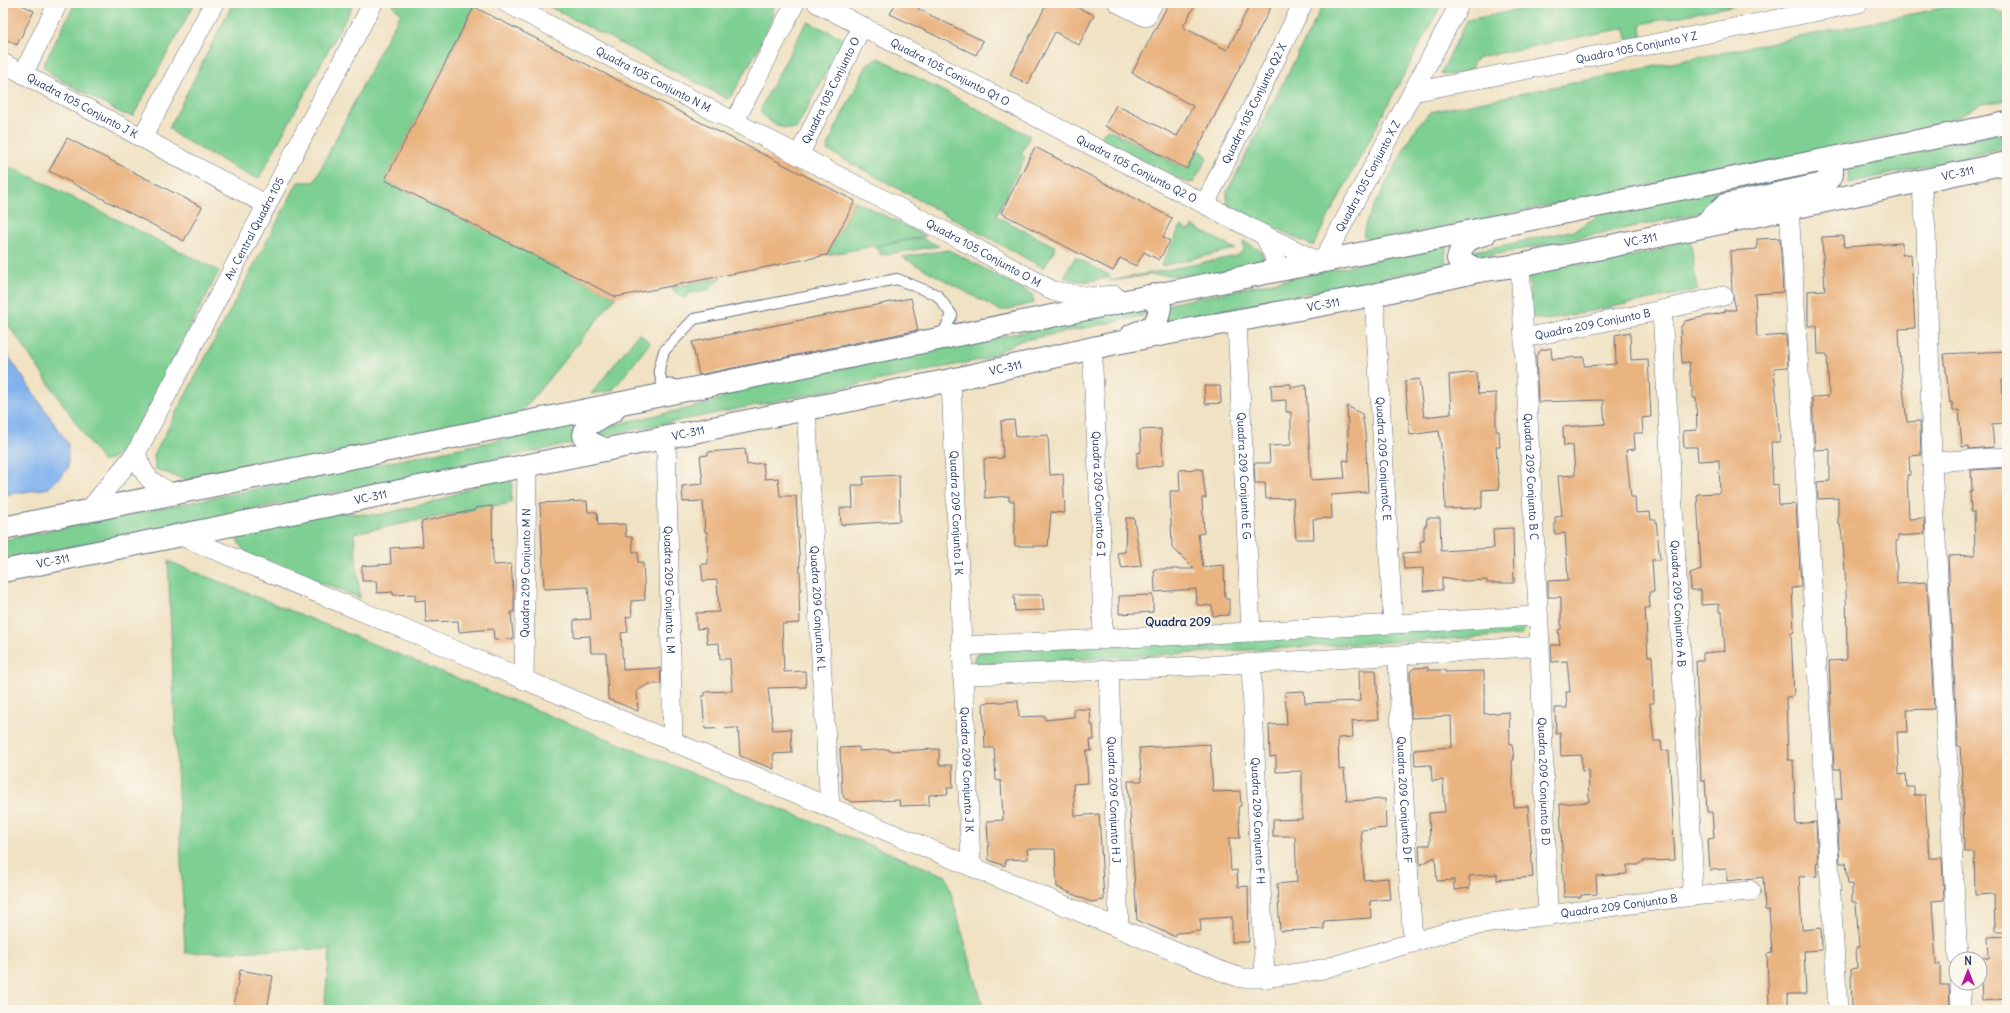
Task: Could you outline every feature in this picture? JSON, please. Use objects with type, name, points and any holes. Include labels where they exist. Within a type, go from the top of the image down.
[{"type":"main road","points":[[3,528],[2007,123]]},
{"type":"main road","points":[[1703,226],[1725,205],[1824,184],[1832,175],[1832,168],[1819,160]]},
{"type":"main road","name":"VC-311","points":[[3,571],[951,380],[1102,346],[1374,295],[1478,271],[1520,264],[2007,163]]},
{"type":"main road","points":[[1478,271],[1458,259],[1460,248],[1471,237],[1553,221],[1575,210]]},
{"type":"main road","points":[[1102,346],[1154,326],[1159,316],[1160,306],[1149,296]]},
{"type":"main road","points":[[606,450],[587,441],[584,436],[587,425],[631,401]]},
{"type":"street","points":[[23,74],[58,3]]},
{"type":"street","points":[[142,138],[214,3]]},
{"type":"street","name":"Av. Central Quadra 105","points":[[88,511],[136,453],[373,3]]},
{"type":"street","name":"Quadra 105 Conjunto N M","points":[[507,3],[799,155]]},
{"type":"street","points":[[735,122],[795,3]]},
{"type":"street","points":[[1118,3],[1149,10]]},
{"type":"street","name":"Quadra 105 Conjunto Q2 X","points":[[1205,204],[1303,3]]},
{"type":"street","name":"Quadra 105 Conjunto X Z","points":[[1321,261],[1460,3]]},
{"type":"street","name":"Quadra 105 Conjunto Y Z","points":[[1413,92],[1859,3]]},
{"type":"street","name":"Quadra 105 Conjunto Q1 O","points":[[828,6],[862,26],[1068,134]]},
{"type":"street","name":"Quadra 105 Conjunto O","points":[[799,155],[862,26]]},
{"type":"street","name":"Quadra 105 Conjunto J K","points":[[3,63],[267,205]]},
{"type":"street","name":"Quadra 105 Conjunto Q2 O","points":[[1068,134],[1267,236],[1321,261]]},
{"type":"street","name":"Quadra 105 Conjunto O M","points":[[799,155],[961,240],[1053,291],[1090,297],[1182,290]]},
{"type":"street","points":[[1921,180],[1926,230],[1932,462],[1958,951]]},
{"type":"street","points":[[1789,208],[1838,1010]]},
{"type":"street","points":[[1267,236],[1276,260],[1270,272]]},
{"type":"street","name":"Quadra 209 Conjunto B C","points":[[1520,264],[1537,616],[1540,646]]},
{"type":"street","points":[[1040,318],[1046,314],[1053,305],[1053,291]]},
{"type":"street","name":"Quadra 209 ConjuntoC E","points":[[1374,295],[1394,623]]},
{"type":"street","name":"Quadra 209 Conjunto B","points":[[1524,338],[1723,296]]},
{"type":"street","name":"Quadra 209 Conjunto A B","points":[[1662,310],[1693,867],[1692,896]]},
{"type":"street","name":"Quadra 209 Conjunto E G","points":[[1237,320],[1251,632]]},
{"type":"street","name":"Quadra 209 Conjunto G I","points":[[1102,346],[1100,512],[1103,640]]},
{"type":"street","name":"Quadra 209 Conjunto I K","points":[[951,380],[962,674]]},
{"type":"street","name":"Quadra 209 Conjunto K L","points":[[806,409],[830,808]]},
{"type":"street","name":"Quadra 209 Conjunto L M","points":[[666,438],[673,743]]},
{"type":"street","points":[[136,453],[140,465],[150,481],[173,494]]},
{"type":"street","points":[[1932,462],[2007,457]]},
{"type":"street","name":"Quadra 209 Conjunto M N","points":[[524,680],[527,465]]},
{"type":"street","name":"Quadra 209 Conjunto B","points":[[179,535],[673,743],[971,865],[1221,972],[1241,978],[1265,978],[1323,969],[1451,931],[1483,924],[1548,917],[1692,896],[1751,891]]},
{"type":"street","points":[[961,646],[1103,640],[1537,616]]},
{"type":"street","points":[[962,674],[1109,671],[1398,656],[1540,646]]},
{"type":"street","name":"Quadra 209 Conjunto B D","points":[[1540,646],[1548,917]]},
{"type":"street","name":"Quadra 209 Conjunto D F","points":[[1398,656],[1403,784],[1413,943]]},
{"type":"street","name":"Quadra 209 Conjunto F H","points":[[1251,663],[1265,978]]},
{"type":"street","name":"Quadra 209 Conjunto H J","points":[[1109,671],[1119,928]]},
{"type":"street","name":"Quadra 209 Conjunto J K","points":[[962,674],[971,865]]},
{"type":"street","points":[[1960,991],[1961,1010]]},
{"type":"lane","points":[[699,387],[662,384],[659,369],[664,351],[694,319],[897,279],[937,295],[952,315],[945,329],[934,340]]},
{"type":"green space","points":[[75,3],[195,3],[133,116],[123,114],[53,76],[43,66]]},
{"type":"green space","points":[[233,3],[354,3],[259,178],[250,176],[179,137],[169,128]]},
{"type":"green space","points":[[394,3],[468,3],[474,7],[385,180],[616,297],[519,415],[205,480],[183,479],[155,469],[154,455],[298,182],[314,182],[382,47],[401,13],[393,6]]},
{"type":"green space","points":[[542,3],[774,3],[773,13],[758,49],[733,94],[728,99]]},
{"type":"green space","points":[[1324,3],[1442,3],[1313,246],[1227,205],[1227,192]]},
{"type":"green space","points":[[1555,3],[1746,3],[1641,24],[1642,37],[1634,40],[1627,39],[1625,28],[1480,57],[1473,62],[1472,70],[1453,75],[1441,73],[1467,20]]},
{"type":"green space","points":[[1966,3],[1978,3],[2007,15],[2007,100],[1982,104],[1940,126],[1374,241],[1363,235],[1366,222],[1413,132],[1430,112]]},
{"type":"green space","points":[[808,22],[841,37],[843,41],[796,129],[781,127],[771,122],[760,112],[764,101]]},
{"type":"green space","points":[[879,58],[1030,136],[1021,154],[1025,157],[996,216],[1056,247],[1044,268],[827,150],[834,131],[868,63]]},
{"type":"green space","points":[[1107,129],[1187,169],[1198,149],[1205,154],[1207,158],[1194,182],[1188,183],[1099,139]]},
{"type":"green space","points":[[2007,131],[2007,148],[1849,183],[1847,166]]},
{"type":"green space","points":[[12,167],[219,271],[125,452],[103,462],[3,317],[3,183]]},
{"type":"green space","points":[[1824,169],[1828,173],[1733,196],[1697,214],[1473,259],[1470,252],[1575,230],[1602,213]]},
{"type":"green space","points":[[855,201],[926,236],[827,255]]},
{"type":"green space","points":[[1181,226],[1187,230],[1191,230],[1193,226],[1235,249],[1161,266]]},
{"type":"green space","points":[[1690,236],[1697,290],[1546,320],[1531,317],[1529,272],[1535,267],[1589,264],[1654,252]]},
{"type":"green space","points":[[921,238],[939,246],[881,255],[875,246]]},
{"type":"green space","points":[[1243,241],[1260,251],[1264,261],[1260,265],[1206,275],[1149,275],[1110,281],[1237,256],[1244,250]]},
{"type":"green space","points":[[1448,245],[1445,257],[1446,265],[1166,322],[1165,305]]},
{"type":"green space","points":[[949,250],[1032,294],[1034,303],[1001,311],[902,257]]},
{"type":"green space","points":[[1075,257],[1111,277],[1093,281],[1076,281],[1064,277]]},
{"type":"green space","points":[[722,277],[708,290],[690,293],[684,299],[670,288]]},
{"type":"green space","points":[[1146,307],[1150,311],[1148,315],[1020,341],[985,359],[598,437],[594,435],[598,428],[708,404],[740,389]]},
{"type":"green space","points":[[639,333],[650,343],[612,391],[591,394]]},
{"type":"green space","points":[[574,425],[575,443],[3,561],[3,540]]},
{"type":"green space","points":[[506,477],[512,482],[511,503],[354,533],[360,598],[246,553],[238,542],[237,534],[330,512],[378,515],[438,501],[485,482]]},
{"type":"green space","points":[[168,561],[946,876],[984,1010],[324,1010],[330,949],[185,953]]},
{"type":"green space","points":[[1518,623],[1525,629],[1522,635],[993,664],[979,664],[973,660],[979,652]]},
{"type":"water","points":[[3,348],[68,444],[68,468],[49,488],[3,495]]},
{"type":"building","points":[[3,3],[18,3],[34,11],[17,45],[3,38]]},
{"type":"building","points":[[896,3],[921,3],[918,9],[983,41],[976,55],[890,14]]},
{"type":"building","points":[[1047,3],[1068,3],[1094,15],[1079,45],[1055,32],[1028,84],[1010,75]]},
{"type":"building","points":[[1169,3],[1196,3],[1183,27],[1227,50],[1251,3],[1273,3],[1187,169],[1105,126],[1116,105],[1177,136],[1193,106],[1132,73]]},
{"type":"building","points":[[474,7],[855,201],[827,255],[616,297],[385,180]]},
{"type":"building","points":[[67,138],[202,207],[184,241],[49,171]]},
{"type":"building","points":[[1035,147],[1172,218],[1163,237],[1170,241],[1159,260],[1144,252],[1136,266],[1120,258],[1113,271],[1001,213]]},
{"type":"building","points":[[1843,236],[1844,247],[1902,243],[1902,255],[1911,254],[1915,328],[1899,329],[1901,371],[1907,422],[1920,421],[1921,455],[1909,456],[1910,475],[1907,475],[1909,519],[1924,518],[1925,534],[1898,536],[1898,541],[1896,541],[1897,584],[1927,582],[1934,709],[1907,710],[1908,732],[1897,732],[1899,775],[1906,774],[1907,787],[1914,787],[1914,795],[1925,795],[1929,858],[1942,858],[1944,900],[1932,901],[1936,964],[1940,964],[1940,985],[1948,985],[1950,1010],[1852,1010],[1851,969],[1857,968],[1856,947],[1859,947],[1856,902],[1852,902],[1852,884],[1848,884],[1846,863],[1840,863],[1836,799],[1842,799],[1840,769],[1834,769],[1829,661],[1846,660],[1847,658],[1846,586],[1843,544],[1840,523],[1838,523],[1838,498],[1818,499],[1817,482],[1830,481],[1830,449],[1815,450],[1812,397],[1829,396],[1827,354],[1818,354],[1817,326],[1808,326],[1808,291],[1825,290],[1822,237]]},
{"type":"building","points":[[1780,238],[1783,292],[1755,294],[1757,337],[1786,335],[1788,367],[1774,368],[1780,442],[1771,442],[1773,485],[1778,484],[1779,505],[1796,504],[1801,587],[1792,588],[1794,632],[1791,633],[1794,696],[1786,697],[1788,760],[1793,760],[1796,824],[1816,822],[1818,863],[1816,863],[1817,876],[1799,877],[1802,930],[1821,928],[1822,950],[1804,951],[1806,994],[1788,994],[1788,1005],[1769,1007],[1767,954],[1772,953],[1769,910],[1765,910],[1763,877],[1727,881],[1727,869],[1710,870],[1708,839],[1714,838],[1712,812],[1707,812],[1705,780],[1701,780],[1696,661],[1703,661],[1703,653],[1725,651],[1722,612],[1719,612],[1719,604],[1701,605],[1701,590],[1691,590],[1690,574],[1701,570],[1697,494],[1720,493],[1719,460],[1698,461],[1697,447],[1684,447],[1683,431],[1697,430],[1696,398],[1693,398],[1693,387],[1691,387],[1689,362],[1682,363],[1680,328],[1685,321],[1725,312],[1724,310],[1736,310],[1732,291],[1730,251],[1757,249],[1757,239]]},
{"type":"building","points":[[911,298],[918,330],[699,375],[692,342]]},
{"type":"building","points":[[1630,332],[1631,360],[1648,359],[1651,417],[1642,418],[1643,433],[1634,433],[1635,449],[1626,450],[1631,497],[1635,497],[1636,513],[1650,512],[1651,520],[1656,520],[1660,560],[1652,560],[1654,592],[1649,592],[1650,608],[1645,608],[1648,656],[1652,656],[1653,672],[1654,703],[1650,703],[1654,741],[1661,741],[1662,751],[1669,750],[1675,860],[1643,861],[1637,865],[1627,865],[1627,874],[1596,876],[1597,894],[1581,895],[1581,897],[1564,897],[1560,804],[1589,802],[1588,770],[1582,771],[1581,755],[1561,756],[1560,733],[1556,734],[1555,708],[1567,708],[1566,692],[1570,692],[1567,661],[1552,662],[1551,645],[1560,645],[1558,630],[1561,629],[1561,597],[1548,597],[1548,581],[1568,580],[1565,533],[1555,534],[1555,517],[1562,516],[1558,476],[1575,475],[1573,445],[1564,446],[1563,427],[1605,424],[1603,400],[1538,402],[1536,356],[1541,350],[1551,348],[1552,359],[1584,357],[1584,366],[1616,364],[1615,335]]},
{"type":"building","points":[[2007,351],[2007,380],[2002,380],[2005,423],[1992,424],[1994,447],[1969,449],[1969,446],[1962,447],[1959,410],[1953,411],[1952,402],[1950,403],[1944,354]]},
{"type":"building","points":[[1476,372],[1478,394],[1496,393],[1496,431],[1499,431],[1500,447],[1496,447],[1499,489],[1482,490],[1482,508],[1445,509],[1444,471],[1439,431],[1410,435],[1405,381],[1419,379],[1424,417],[1451,414],[1449,375]]},
{"type":"building","points":[[1291,384],[1291,388],[1306,385],[1311,480],[1345,478],[1343,460],[1349,461],[1347,406],[1362,414],[1365,432],[1368,492],[1331,495],[1332,518],[1313,519],[1314,539],[1296,539],[1293,498],[1266,499],[1265,483],[1255,483],[1254,463],[1270,463],[1269,446],[1291,445],[1291,412],[1286,412],[1286,400],[1272,401],[1271,385]]},
{"type":"building","points":[[1204,386],[1220,386],[1221,403],[1205,404]]},
{"type":"building","points":[[1014,420],[1016,437],[1048,435],[1050,475],[1063,474],[1065,513],[1051,512],[1048,546],[1015,546],[1014,501],[1009,501],[1009,496],[985,498],[984,459],[1003,458],[1001,421]]},
{"type":"building","points":[[1161,429],[1163,465],[1137,469],[1137,453],[1141,452],[1140,430]]},
{"type":"building","points":[[745,449],[747,465],[763,463],[765,479],[778,478],[780,496],[796,496],[801,591],[799,591],[800,623],[782,624],[784,672],[805,671],[806,687],[768,688],[773,730],[791,729],[792,753],[773,754],[774,769],[740,756],[738,728],[705,729],[702,696],[705,696],[705,692],[732,691],[730,659],[720,659],[719,643],[707,644],[706,628],[697,629],[696,613],[719,612],[717,580],[703,581],[701,564],[708,564],[707,532],[705,532],[703,501],[683,502],[682,486],[703,484],[700,456],[708,455],[708,452]]},
{"type":"building","points":[[2007,468],[2007,798],[2005,798],[2007,931],[1995,931],[1994,894],[1975,895],[1974,852],[1964,852],[1963,790],[1960,746],[1958,746],[1948,556],[1975,555],[1974,512],[1971,512],[1970,491],[1972,491],[1971,470]]},
{"type":"building","points":[[1202,469],[1206,498],[1202,498],[1204,533],[1198,534],[1203,567],[1224,565],[1225,599],[1229,599],[1229,615],[1213,616],[1212,606],[1197,605],[1196,589],[1155,592],[1154,569],[1194,569],[1172,547],[1170,491],[1180,491],[1179,470]]},
{"type":"building","points":[[899,475],[900,521],[841,525],[840,508],[853,508],[852,485],[864,485],[863,477]]},
{"type":"building","points":[[587,501],[588,512],[597,512],[598,525],[625,524],[626,537],[632,537],[633,552],[638,552],[638,562],[643,562],[645,600],[631,601],[632,616],[626,617],[628,632],[621,633],[623,670],[660,668],[661,684],[649,684],[637,691],[638,711],[608,699],[606,653],[591,653],[590,636],[574,637],[574,620],[591,619],[588,587],[544,589],[540,503]]},
{"type":"building","points":[[492,506],[493,565],[511,564],[514,599],[514,612],[511,612],[513,639],[494,640],[493,629],[459,632],[458,621],[426,622],[425,600],[415,601],[415,594],[393,595],[393,592],[377,593],[376,581],[362,581],[362,566],[391,564],[390,548],[423,546],[421,522],[475,510],[475,508]]},
{"type":"building","points":[[1126,518],[1134,518],[1141,566],[1122,568],[1117,553],[1125,552]]},
{"type":"building","points":[[1427,518],[1440,518],[1441,551],[1494,548],[1493,529],[1513,528],[1514,583],[1487,583],[1487,580],[1465,581],[1442,577],[1442,590],[1424,591],[1423,568],[1404,569],[1403,553],[1421,552],[1420,541],[1424,541],[1424,526],[1426,526]]},
{"type":"building","points":[[1014,595],[1042,595],[1044,610],[1015,611]]},
{"type":"building","points":[[1153,595],[1153,612],[1119,614],[1119,596]]},
{"type":"building","points":[[1428,667],[1428,670],[1445,670],[1445,672],[1484,671],[1484,714],[1509,712],[1510,744],[1512,744],[1514,760],[1512,760],[1514,807],[1528,806],[1533,877],[1497,880],[1497,874],[1469,876],[1470,888],[1454,890],[1454,880],[1437,881],[1435,857],[1420,865],[1419,845],[1430,845],[1429,813],[1445,812],[1443,780],[1432,781],[1431,765],[1415,766],[1414,750],[1452,747],[1451,716],[1411,718],[1410,672],[1414,668]]},
{"type":"building","points":[[1359,670],[1376,670],[1379,719],[1352,721],[1353,737],[1338,738],[1339,770],[1344,769],[1347,801],[1385,799],[1386,828],[1361,830],[1364,880],[1388,878],[1390,899],[1370,901],[1371,918],[1324,921],[1324,929],[1280,931],[1277,884],[1297,882],[1295,836],[1273,836],[1273,820],[1302,819],[1302,771],[1276,772],[1276,756],[1270,757],[1269,725],[1287,724],[1285,692],[1304,691],[1305,703],[1360,701]]},
{"type":"building","points":[[1018,701],[1019,717],[1045,716],[1045,720],[1074,717],[1074,709],[1090,709],[1094,740],[1090,740],[1091,751],[1086,751],[1088,783],[1073,784],[1075,816],[1099,814],[1104,900],[1091,902],[1057,887],[1055,849],[1027,849],[1028,859],[1005,860],[1005,866],[989,860],[987,821],[1003,820],[1001,781],[996,780],[994,748],[985,748],[983,703]]},
{"type":"building","points":[[1210,744],[1213,792],[1240,791],[1241,806],[1238,807],[1240,838],[1229,838],[1231,871],[1237,870],[1238,887],[1248,886],[1249,942],[1232,942],[1232,917],[1200,919],[1201,931],[1176,933],[1176,937],[1137,920],[1128,781],[1142,781],[1139,748]]},
{"type":"building","points":[[859,747],[859,751],[889,749],[889,751],[939,749],[939,765],[952,765],[953,788],[947,788],[948,794],[929,795],[929,805],[900,806],[899,800],[852,802],[844,798],[842,792],[840,748]]},
{"type":"building","points":[[2007,936],[2007,999],[1982,1001],[1982,991],[1988,991],[1988,937]]},
{"type":"building","points":[[240,970],[273,976],[267,1010],[234,1005]]},
{"type":"district","name":"Quadra 209","points":[[1178,621]]}]
